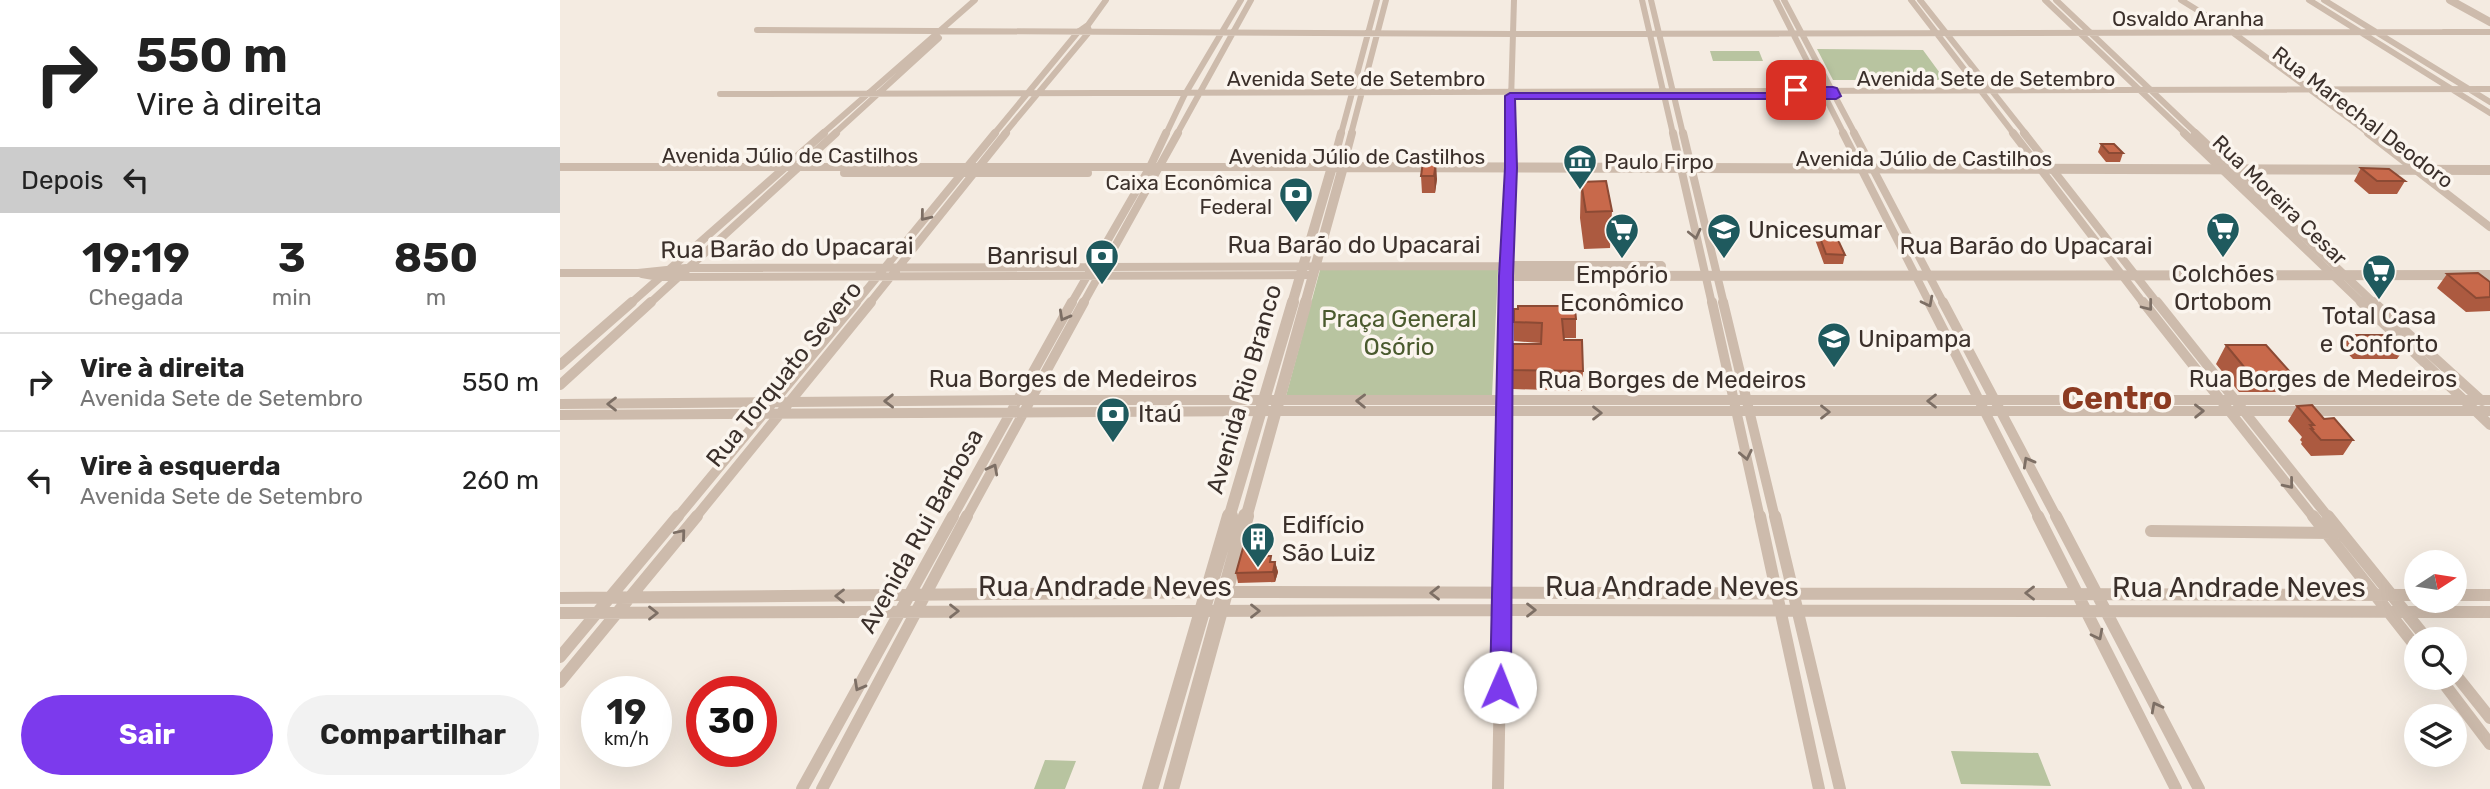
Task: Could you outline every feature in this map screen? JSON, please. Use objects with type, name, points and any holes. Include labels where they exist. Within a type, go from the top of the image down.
[{"type":"street","points":[[560,385],[741,218],[826,130],[900,74],[975,0]]},
{"type":"street","name":"Rua Torquato Severo","points":[[560,657],[840,322],[955,197],[995,129],[1054,73],[1106,0]]},
{"type":"street","points":[[1498,789],[1511,171],[1510,93],[1514,0]]},
{"type":"street","points":[[1911,0],[1989,92],[2096,239],[2206,363],[2404,609]]},
{"type":"street","points":[[1920,0],[1940,32]]},
{"type":"street","name":"Rua Moreira Cesar","points":[[2045,0],[2064,7],[2123,75],[2178,115],[2211,146],[2254,199],[2295,240],[2486,400],[2490,410]]},
{"type":"street","name":"Rua Marechal Deodoro","points":[[2181,0],[2269,60],[2388,148],[2490,235]]},
{"type":"street","points":[[2309,0],[2490,102]]},
{"type":"street","points":[[2324,0],[2490,113]]},
{"type":"street","points":[[2450,0],[2471,6],[2490,16]]},
{"type":"street","points":[[1781,2],[1829,93],[1863,148],[1886,218],[1958,334],[2046,495],[2199,789]]},
{"type":"street","name":"Avenida Rui Barbosa","points":[[822,789],[1023,412],[1102,270],[1192,94],[1197,75],[1244,3]]},
{"type":"street","points":[[1377,3],[1386,3]]},
{"type":"street","name":"Avenida Rio Branco","points":[[1336,170],[1351,93],[1377,3]]},
{"type":"street","name":"Avenida Rio Branco","points":[[1171,789],[1252,497],[1270,406],[1289,336],[1386,3]]},
{"type":"street","points":[[1647,3],[1710,270],[1734,341],[1840,789]]},
{"type":"street","name":"Rua Moreira Cesar","points":[[2054,3],[2134,75],[2167,115],[2200,146],[2266,199],[2396,335],[2490,425]]},
{"type":"street","points":[[2460,3],[2490,22]]},
{"type":"street","name":"Osvaldo Aranha","points":[[757,30],[936,32],[946,29],[1078,32],[1088,28],[1367,32],[2158,32],[2325,29],[2368,32]]},
{"type":"street","points":[[2325,29],[2332,34]]},
{"type":"street","name":"Osvaldo Aranha","points":[[2225,30],[2332,34],[2490,32]]},
{"type":"street","name":"Rua Marechal Deodoro","points":[[2225,30],[2257,59],[2302,90],[2314,93],[2378,148],[2490,226]]},
{"type":"street","name":"Avenida Rui Barbosa","points":[[1192,94],[1209,75],[1227,31]]},
{"type":"street","points":[[560,365],[726,218],[838,130],[888,74],[936,32]]},
{"type":"street","name":"Rua Torquato Severo","points":[[560,682],[855,321],[942,197],[1009,129],[1042,73],[1078,32]]},
{"type":"street","points":[[2257,59],[2269,60]]},
{"type":"street","points":[[1357,70],[1368,70]]},
{"type":"street","points":[[1042,73],[1054,73]]},
{"type":"street","points":[[888,74],[900,74]]},
{"type":"street","points":[[1197,75],[1209,75]]},
{"type":"street","points":[[2123,75],[2134,75]]},
{"type":"street","points":[[2419,89],[2427,95]]},
{"type":"street","name":"Avenida Sete de Setembro","points":[[720,94],[2069,92],[2234,96],[2349,90],[2490,89]]},
{"type":"street","points":[[2227,90],[2234,96]]},
{"type":"street","name":"Avenida Sete de Setembro","points":[[2149,93],[2302,90]]},
{"type":"street","points":[[2349,90],[2356,95]]},
{"type":"street","points":[[1829,93],[1851,148],[1870,172],[1897,218],[1944,334],[2175,789]]},
{"type":"street","name":"Avenida Sete de Setembro","points":[[2314,93],[2490,95]]},
{"type":"street","points":[[2167,115],[2178,115]]},
{"type":"street","points":[[2352,128],[2361,128]]},
{"type":"street","points":[[995,129],[1009,129]]},
{"type":"street","points":[[826,130],[838,130]]},
{"type":"street","points":[[2200,146],[2211,146]]},
{"type":"street","points":[[1851,148],[1863,148]]},
{"type":"street","points":[[2378,148],[2388,148]]},
{"type":"street","name":"Avenida Júlio de Castilhos","points":[[560,170],[1385,170],[2288,174],[2374,177],[2490,170]]},
{"type":"street","points":[[2365,170],[2374,177]]},
{"type":"street","name":"Avenida Júlio de Castilhos","points":[[2288,174],[2365,170],[2490,177]]},
{"type":"street","points":[[2050,173],[2108,239],[2126,270],[2192,363],[2404,631]]},
{"type":"street","points":[[942,197],[955,197]]},
{"type":"street","points":[[2254,199],[2266,199]]},
{"type":"street","points":[[726,218],[741,218]]},
{"type":"street","name":"Avenida Rui Barbosa","points":[[802,789],[1090,270],[1127,218]]},
{"type":"street","points":[[1886,218],[1897,218]]},
{"type":"street","points":[[2469,219],[2479,218]]},
{"type":"street","points":[[2096,239],[2108,239]]},
{"type":"street","points":[[2295,240],[2307,240]]},
{"type":"street","name":"Rua Barão do Upacarai","points":[[2334,271],[2490,266]]},
{"type":"street","points":[[783,275],[790,267]]},
{"type":"street","name":"Rua Barão do Upacarai","points":[[560,273],[638,273],[668,268],[790,267],[887,272]]},
{"type":"street","name":"Rua Barão do Upacarai","points":[[638,273],[659,277],[1090,270],[2126,270],[2490,275]]},
{"type":"street","points":[[1710,270],[1721,341],[1819,789]]},
{"type":"street","points":[[840,322],[855,321]]},
{"type":"street","points":[[599,330],[618,331]]},
{"type":"street","points":[[1944,334],[1958,334]]},
{"type":"street","points":[[2396,335],[2410,335]]},
{"type":"street","points":[[1721,341],[1734,341]]},
{"type":"street","points":[[2192,363],[2206,363]]},
{"type":"street","points":[[1083,412],[1088,400]]},
{"type":"street","points":[[1204,412],[1210,400]]},
{"type":"street","name":"Rua Borges de Medeiros","points":[[560,404],[1210,400],[1270,406],[1504,407],[1572,401],[1868,412],[2490,410]]},
{"type":"street","points":[[2163,400],[2172,411]]},
{"type":"street","points":[[2292,400],[2302,410]]},
{"type":"street","points":[[2408,400],[2418,411]]},
{"type":"street","name":"Rua Borges de Medeiros","points":[[1750,407],[1863,401],[2486,400]]},
{"type":"street","points":[[1572,401],[1573,414]]},
{"type":"street","points":[[1863,401],[1868,412]]},
{"type":"street","points":[[2051,401],[2058,412]]},
{"type":"street","points":[[646,415],[656,404]]},
{"type":"street","points":[[708,414],[718,404]]},
{"type":"street","name":"Avenida Rio Branco","points":[[1150,789],[1206,593],[1270,406]]},
{"type":"street","name":"Rua Borges de Medeiros","points":[[560,415],[1204,412],[1270,406]]},
{"type":"street","name":"Rua Borges de Medeiros","points":[[1504,407],[1573,414],[1736,407]]},
{"type":"street","points":[[2266,457],[2281,457]]},
{"type":"street","points":[[725,461],[741,461]]},
{"type":"street","points":[[1753,490],[1769,490]]},
{"type":"street","points":[[967,492],[981,492]]},
{"type":"street","points":[[2026,495],[2046,495]]},
{"type":"street","points":[[1237,498],[1252,497]]},
{"type":"street","points":[[2151,531],[2344,534]]},
{"type":"street","name":"Rua Andrade Neves","points":[[560,598],[1226,592],[2404,595]]},
{"type":"street","points":[[1296,610],[1297,593]]},
{"type":"street","points":[[1572,593],[1574,610]]},
{"type":"street","points":[[1704,593],[1707,611]]},
{"type":"street","points":[[2176,593],[2187,611]]},
{"type":"street","points":[[2306,594],[2318,612]]},
{"type":"street","points":[[2471,595],[2490,595]]},
{"type":"street","points":[[2471,595],[2489,612]]},
{"type":"street","points":[[757,612],[766,597]]},
{"type":"street","name":"Rua Andrade Neves","points":[[560,613],[1296,610],[2404,613]]},
{"type":"street","name":"Rua Andrade Neves","points":[[2467,612],[2489,612]]},
{"type":"street","points":[[2407,613],[2418,627]]},
{"type":"street","points":[[2467,689],[2490,718]]},
{"type":"street","points":[[2449,690],[2489,742]]},
{"type":"street","points":[[832,735],[852,735]]},
{"type":"street","points":[[1807,737],[1828,739]]},
{"type":"street","points":[[1165,740],[1185,740]]},
{"type":"street","points":[[2153,745],[2176,745]]},
{"type":"green space","points":[[1817,49],[1923,50],[1945,80],[1833,80]]},
{"type":"green space","points":[[1710,51],[1759,51],[1763,61],[1713,61]]},
{"type":"green space","name":"Praça General Osório","points":[[1320,270],[1498,270],[1492,396],[1286,396]]},
{"type":"green space","points":[[1951,751],[2038,753],[2051,786],[1961,784]]},
{"type":"green space","points":[[1045,760],[1076,761],[1065,789],[1034,789]]},
{"type":"building","points":[[2101,144],[2114,144],[2123,153],[2109,153]]},
{"type":"building","points":[[1423,162],[1436,162],[1434,176],[1421,176]]},
{"type":"building","points":[[2361,168],[2389,169],[2405,181],[2377,181]]},
{"type":"building","points":[[1606,181],[1612,211],[1586,212],[1581,182]]},
{"type":"building","points":[[1815,224],[1831,225],[1845,255],[1826,254]]},
{"type":"building","points":[[2478,273],[2490,282],[2490,297],[2476,298],[2447,274]]},
{"type":"building","points":[[1518,306],[1561,306],[1561,309],[1575,309],[1576,319],[1562,319],[1564,340],[1582,340],[1583,371],[1513,370],[1513,344],[1541,344],[1542,323],[1514,322],[1514,309],[1518,309]]},
{"type":"building","points":[[2346,335],[2390,335],[2404,349],[2360,349]]},
{"type":"building","points":[[2226,345],[2266,345],[2291,373],[2249,373]]},
{"type":"building","points":[[2312,405],[2324,419],[2334,418],[2353,440],[2321,440],[2311,429],[2310,425],[2314,425],[2297,406]]},
{"type":"building","points":[[1243,548],[1254,548],[1252,556],[1271,556],[1270,562],[1275,562],[1273,572],[1236,573]]},
{"type":"place","name":"Paulo Firpo","points":[[1580,191]]},
{"type":"place","name":"Caixa Econômica Federal","points":[[1296,224]]},
{"type":"place","name":"Colchões Ortobom","points":[[2223,259]]},
{"type":"place","name":"Empório Econômico","points":[[1622,260]]},
{"type":"place","name":"Unicesumar","points":[[1724,260]]},
{"type":"place","name":"Banrisul","points":[[1102,286]]},
{"type":"place","name":"Total Casa e Conforto","points":[[2379,301]]},
{"type":"place","name":"Unipampa","points":[[1834,369]]},
{"type":"place","name":"Itaú","points":[[1113,444]]},
{"type":"place","name":"Edifício São Luiz","points":[[1258,569]]},
{"type":"district","name":"Centro","points":[[2117,398]]},
{"type":"route","points":[[1500,687],[1506,276],[1511,168],[1510,96],[1836,96],[1833,91],[1796,90]]}]
